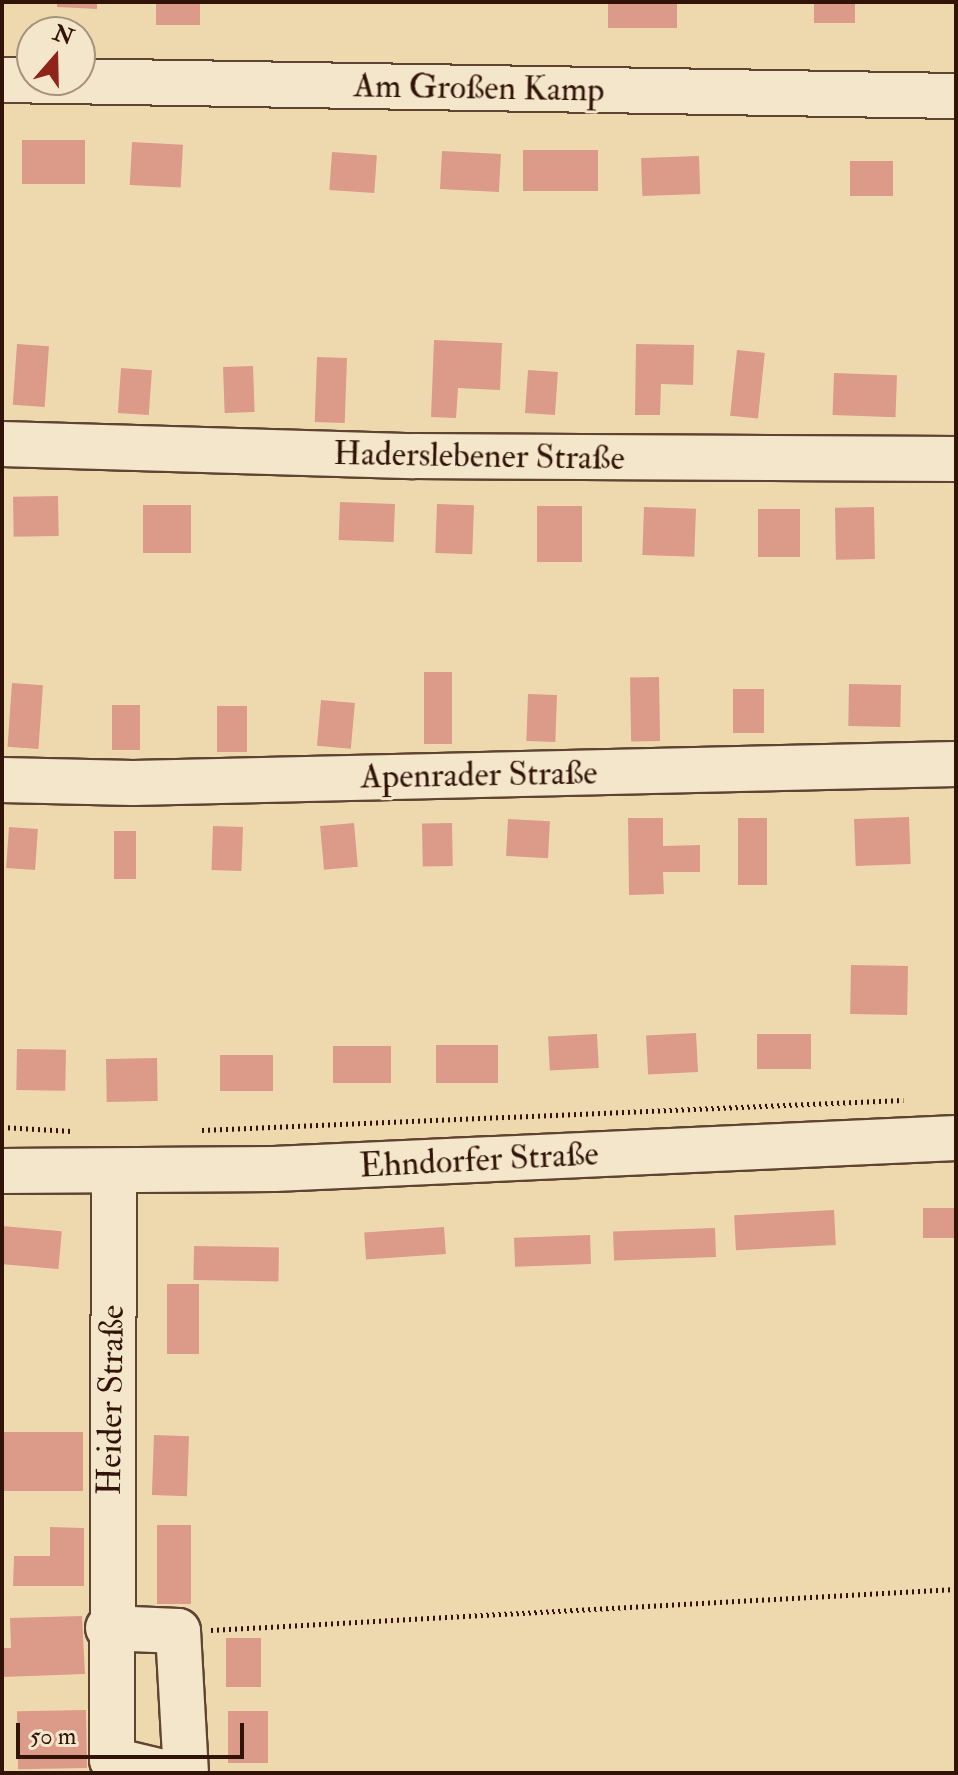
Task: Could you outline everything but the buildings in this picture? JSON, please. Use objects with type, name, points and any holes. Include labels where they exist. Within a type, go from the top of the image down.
[{"type":"street","name":"Am Großen Kamp","points":[[2,80],[956,96]]},
{"type":"street","name":"Haderslebener Straße","points":[[2,444],[414,456],[956,459]]},
{"type":"street","name":"Apenrader Straße","points":[[2,780],[133,783],[956,764]]},
{"type":"street","name":"Ehndorfer Straße","points":[[2,1171],[114,1172],[956,1138]]},
{"type":"street","name":"Heider Straße","points":[[114,1172],[108,1628],[112,1760],[167,1773]]},
{"type":"street","points":[[108,1628],[178,1631],[186,1773]]},
{"type":"path","points":[[191,1130],[909,1100]]},
{"type":"path","points":[[2,1127],[82,1131]]},
{"type":"path","points":[[178,1631],[956,1589]]}]
